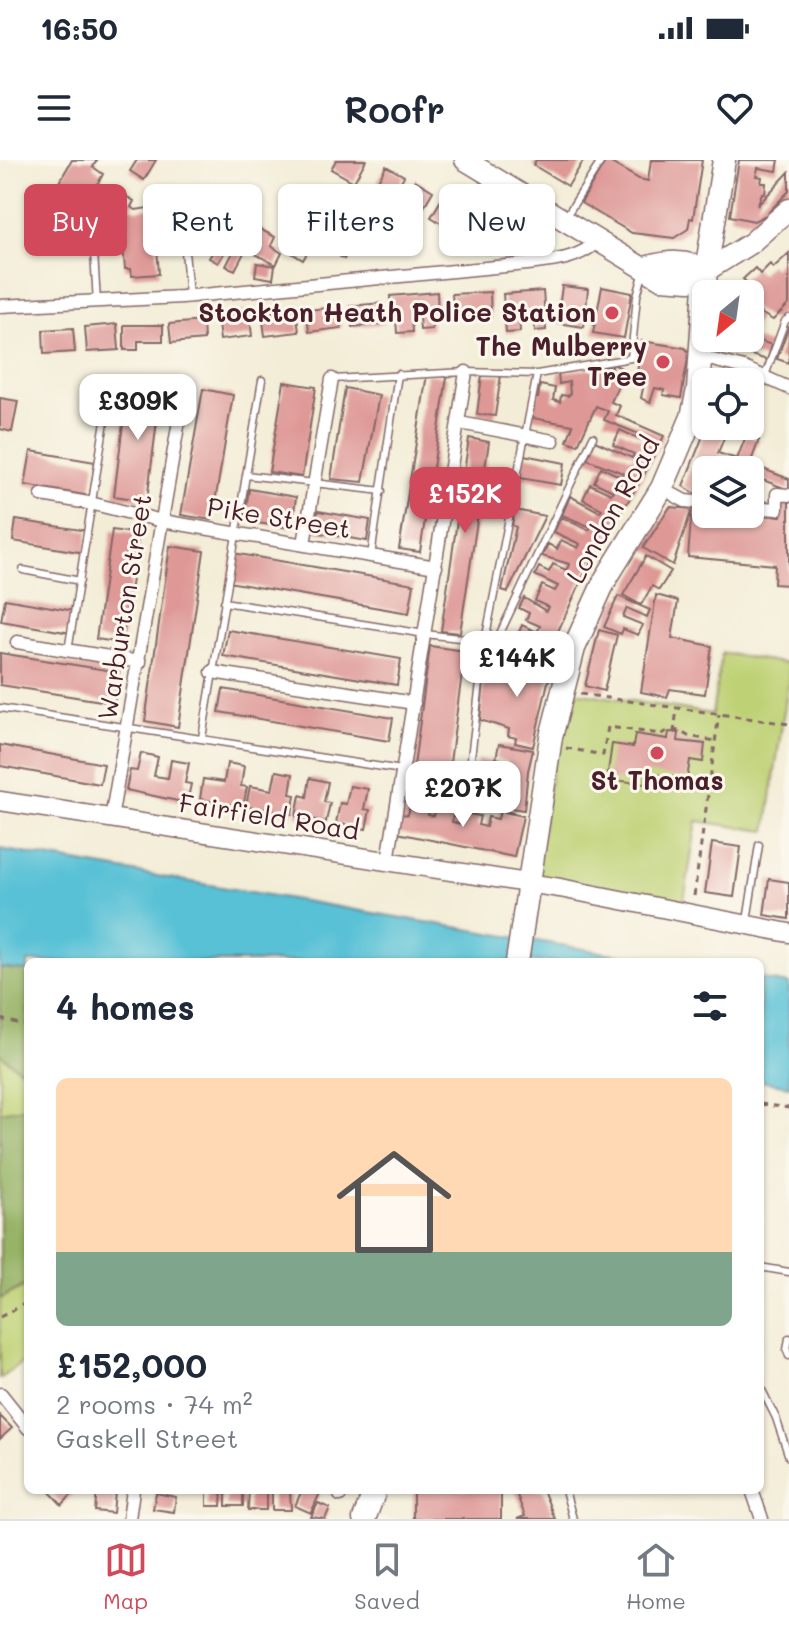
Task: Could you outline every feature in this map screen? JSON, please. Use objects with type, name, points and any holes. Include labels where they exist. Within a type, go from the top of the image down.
[{"type":"highway","name":"London Road","points":[[518,958],[551,737],[568,668],[582,626],[598,593],[662,488],[681,449],[698,390],[706,271],[724,160]]},
{"type":"highway","points":[[364,1519],[373,1494]]},
{"type":"main road","points":[[469,161],[597,242],[645,267],[664,262],[693,262],[706,271],[751,243],[789,209]]},
{"type":"main road","name":"Fairfield Road","points":[[0,801],[529,883],[789,933]]},
{"type":"street","points":[[0,306],[189,296],[559,260],[587,251],[597,242]]},
{"type":"street","points":[[701,357],[765,376],[789,388]]},
{"type":"street","points":[[388,861],[466,372]]},
{"type":"street","points":[[304,544],[332,379]]},
{"type":"street","name":"Warburton Street","points":[[111,819],[182,403]]},
{"type":"street","points":[[460,423],[553,441]]},
{"type":"street","points":[[764,508],[777,509],[777,494],[789,495]]},
{"type":"street","name":"Pike Street","points":[[42,495],[162,521],[436,567]]},
{"type":"street","points":[[674,495],[692,502]]},
{"type":"street","points":[[17,642],[140,662]]},
{"type":"street","points":[[212,672],[414,703]]},
{"type":"street","points":[[0,1394],[24,1423]]},
{"type":"street","points":[[129,1519],[132,1494]]},
{"type":"street","points":[[753,1494],[762,1519]]},
{"type":"lane","points":[[563,221],[602,160]]},
{"type":"lane","points":[[94,256],[97,303]]},
{"type":"lane","points":[[185,256],[189,296]]},
{"type":"lane","points":[[332,379],[466,372],[537,374],[631,358],[637,296],[645,267]]},
{"type":"lane","points":[[765,376],[787,319]]},
{"type":"lane","points":[[371,556],[398,374]]},
{"type":"lane","points":[[400,789],[466,799],[485,641],[537,374]]},
{"type":"lane","points":[[202,738],[262,380]]},
{"type":"lane","points":[[68,651],[110,390]]},
{"type":"lane","points":[[495,644],[593,437]]},
{"type":"lane","points":[[246,475],[382,491]]},
{"type":"lane","points":[[23,570],[80,581]]},
{"type":"lane","points":[[224,602],[485,641],[568,668]]},
{"type":"lane","points":[[0,708],[402,770]]},
{"type":"lane","points":[[746,925],[759,845]]},
{"type":"lane","points":[[764,1268],[789,1272]]},
{"type":"lane","points":[[789,1338],[789,1356]]},
{"type":"lane","points":[[764,1394],[789,1457]]},
{"type":"lane","points":[[566,1494],[573,1519]]},
{"type":"path","points":[[561,691],[789,724]]},
{"type":"path","points":[[674,731],[677,708]]},
{"type":"path","points":[[691,915],[719,714]]},
{"type":"path","points":[[562,748],[603,755],[608,727],[661,734],[674,731],[715,741]]},
{"type":"path","points":[[466,799],[470,807],[539,817]]},
{"type":"path","points":[[0,1019],[24,1025]]},
{"type":"path","points":[[764,1105],[789,1108]]},
{"type":"path","points":[[0,1317],[24,1304]]},
{"type":"green space","points":[[722,653],[789,664],[766,831],[697,821],[684,901],[535,878],[564,690],[712,714]]},
{"type":"green space","points":[[0,968],[24,971],[24,1068],[19,1069],[0,1054]]},
{"type":"green space","points":[[0,1054],[19,1069],[24,1068],[24,1108],[0,1112]]},
{"type":"green space","points":[[24,1108],[24,1286],[0,1299],[0,1112]]},
{"type":"green space","points":[[24,1286],[24,1361],[0,1379],[0,1299]]},
{"type":"water","points":[[0,849],[636,958],[24,958],[24,971],[0,968]]},
{"type":"water","points":[[764,980],[789,984],[789,1086],[764,1082]]},
{"type":"building","points":[[72,160],[97,160],[93,167],[103,174],[98,184],[58,184]]},
{"type":"building","points":[[137,160],[156,160],[144,180],[130,171]]},
{"type":"building","points":[[336,160],[366,160],[354,182],[331,169]]},
{"type":"building","points":[[536,160],[584,160],[568,186],[533,165]]},
{"type":"building","points":[[606,160],[648,181],[651,160],[702,160],[693,219],[690,218],[688,229],[674,238],[632,233],[581,203]]},
{"type":"building","points":[[739,160],[779,160],[777,171],[758,168],[756,176],[762,177],[761,183],[766,183],[765,194],[762,193],[757,206],[789,172],[789,191],[766,215],[754,221],[730,216]]},
{"type":"building","points":[[386,166],[404,176],[400,184],[376,184]]},
{"type":"building","points":[[423,185],[433,191],[423,208]]},
{"type":"building","points":[[127,197],[134,201],[131,207],[143,209],[143,256],[158,256],[159,274],[132,276],[131,269],[125,269]]},
{"type":"building","points":[[439,204],[439,222],[431,217]]},
{"type":"building","points":[[262,230],[275,237],[271,246],[280,256],[276,265],[259,256],[262,256]]},
{"type":"building","points":[[789,253],[789,304],[773,320],[764,315],[764,280],[743,279],[755,268],[760,274],[770,264],[773,268]]},
{"type":"building","points":[[210,256],[222,256],[218,263]]},
{"type":"building","points":[[231,256],[242,256],[235,270],[226,266]]},
{"type":"building","points":[[257,263],[275,266],[273,279],[255,276]]},
{"type":"building","points":[[562,286],[588,289],[584,327],[557,323]]},
{"type":"building","name":"Stockton Heath Police Station","points":[[602,287],[632,293],[624,338],[593,333]]},
{"type":"building","points":[[543,291],[546,330],[535,331],[534,313],[519,314],[520,332],[506,333],[503,294]]},
{"type":"building","points":[[437,292],[438,312],[431,312],[432,329],[420,330],[419,315],[411,316],[412,332],[397,333],[396,319],[391,319],[390,296]]},
{"type":"building","points":[[490,292],[491,316],[454,318],[452,294]]},
{"type":"building","points":[[382,303],[384,324],[352,327],[350,306]]},
{"type":"building","points":[[339,307],[341,328],[309,332],[307,310]]},
{"type":"building","points":[[296,309],[299,332],[265,336],[262,313]]},
{"type":"building","points":[[249,311],[252,336],[220,340],[217,315]]},
{"type":"building","points":[[203,321],[204,340],[171,343],[169,324]]},
{"type":"building","points":[[117,324],[119,350],[87,352],[85,327]]},
{"type":"building","points":[[124,325],[163,325],[163,341],[138,341],[138,350],[124,350]]},
{"type":"building","points":[[789,326],[789,363],[777,359]]},
{"type":"building","points":[[73,328],[75,352],[44,354],[43,330]]},
{"type":"building","name":"The Mulberry Tree","points":[[642,341],[685,348],[689,352],[681,398],[663,395],[664,390],[655,388],[650,403],[641,398],[646,374],[637,373]]},
{"type":"building","points":[[764,342],[772,345],[767,360],[741,352],[764,352]]},
{"type":"building","points":[[613,364],[625,370],[611,402],[620,406],[616,415],[664,436],[584,575],[548,653],[516,639],[522,625],[537,632],[540,626],[526,620],[529,613],[519,608],[524,598],[546,611],[548,607],[535,601],[542,585],[555,591],[558,586],[535,575],[539,567],[549,572],[553,564],[566,570],[569,564],[542,556],[548,544],[557,549],[561,540],[578,548],[580,544],[554,532],[561,517],[589,530],[591,527],[562,515],[570,496],[600,512],[602,509],[583,499],[590,484],[611,494],[613,491],[594,482],[601,467],[621,477],[623,473],[587,459],[595,441],[632,458],[634,454],[613,445],[620,430],[642,440],[644,436],[604,420],[608,411],[596,406],[578,445],[567,441],[573,425],[532,418],[535,398],[538,398],[540,385],[555,388],[553,400],[560,402],[561,395],[570,394],[569,382],[559,384],[558,372],[612,367]]},
{"type":"building","points":[[427,374],[447,377],[420,552],[399,549]]},
{"type":"building","points":[[482,375],[501,375],[495,416],[477,414]]},
{"type":"building","points":[[284,382],[316,387],[302,477],[269,472]]},
{"type":"building","points":[[128,384],[161,388],[147,501],[114,496]]},
{"type":"building","points":[[345,388],[379,395],[363,482],[331,479]]},
{"type":"building","points":[[203,389],[233,395],[212,520],[181,515]]},
{"type":"building","points":[[0,398],[18,401],[12,432],[0,429]]},
{"type":"building","points":[[469,438],[489,442],[460,633],[441,631]]},
{"type":"building","points":[[701,440],[723,440],[718,453],[728,456],[695,456]]},
{"type":"building","points":[[744,440],[759,440],[753,456],[738,456]]},
{"type":"building","points":[[31,451],[95,462],[90,496],[25,485]]},
{"type":"building","points":[[524,455],[565,463],[561,485],[520,478]]},
{"type":"building","points":[[692,464],[692,491],[683,486]]},
{"type":"building","points":[[764,469],[789,479],[789,490],[764,480]]},
{"type":"building","points":[[249,489],[296,497],[292,528],[244,521]]},
{"type":"building","points":[[782,500],[789,501],[789,585],[774,584],[775,565],[688,557],[692,508],[692,528],[764,528],[764,516],[781,516]]},
{"type":"building","points":[[670,507],[692,509],[673,565],[643,548]]},
{"type":"building","points":[[515,510],[545,516],[508,592],[502,590],[516,527],[512,525]]},
{"type":"building","points":[[318,511],[370,520],[367,541],[314,532]]},
{"type":"building","points":[[16,520],[88,531],[85,553],[13,541]]},
{"type":"building","points":[[112,530],[139,534],[122,643],[96,639]]},
{"type":"building","points":[[170,546],[204,551],[178,727],[145,721]]},
{"type":"building","points":[[233,553],[414,584],[409,613],[228,582]]},
{"type":"building","points":[[646,556],[671,571],[659,590],[652,586],[641,605],[623,595]]},
{"type":"building","points":[[656,595],[678,601],[672,638],[712,646],[705,694],[670,689],[667,697],[641,692]]},
{"type":"building","points":[[618,596],[650,610],[647,617],[627,608],[623,617],[643,625],[638,635],[623,629],[621,634],[604,627]]},
{"type":"building","points":[[5,599],[75,611],[71,633],[1,621]]},
{"type":"building","points":[[228,630],[401,659],[397,685],[223,656]]},
{"type":"building","points":[[599,630],[617,635],[604,691],[585,686]]},
{"type":"building","points":[[430,646],[465,651],[447,785],[412,781]]},
{"type":"building","points":[[0,653],[119,672],[114,703],[0,685]]},
{"type":"building","points":[[504,654],[551,669],[533,747],[515,743],[516,738],[508,736],[509,729],[480,720],[484,681],[496,684],[498,674],[514,679],[516,674],[500,670]]},
{"type":"building","points":[[223,689],[393,718],[389,741],[219,712]]},
{"type":"building","name":"St Thomas","points":[[669,732],[679,733],[678,741],[705,744],[703,762],[690,760],[687,779],[647,773],[645,784],[607,779],[612,744],[633,747],[635,734],[668,739]]},
{"type":"building","points":[[499,744],[533,750],[524,810],[502,807],[503,802],[492,800],[493,793],[504,794],[508,762],[496,758]]},
{"type":"building","points":[[0,745],[104,764],[100,784],[0,766]]},
{"type":"building","points":[[141,753],[158,757],[154,776],[168,778],[171,760],[189,763],[185,783],[191,784],[187,803],[126,790],[130,770],[137,771]]},
{"type":"building","points":[[478,760],[493,762],[491,776],[476,773]]},
{"type":"building","points":[[227,763],[244,766],[241,786],[247,787],[243,807],[200,799],[203,779],[224,782]]},
{"type":"building","points":[[276,771],[293,774],[290,794],[295,795],[292,814],[246,806],[250,786],[272,790]]},
{"type":"building","points":[[310,778],[328,782],[324,802],[330,803],[326,822],[296,816],[300,795],[307,797]]},
{"type":"building","points":[[350,786],[368,789],[364,809],[370,810],[366,829],[336,823],[340,803],[346,804]]},
{"type":"building","points":[[411,802],[430,806],[428,815],[434,816],[436,806],[454,810],[452,822],[461,824],[463,813],[480,816],[478,825],[486,827],[488,817],[498,819],[500,811],[523,816],[514,857],[397,833],[401,814],[408,815]]},
{"type":"building","points":[[712,843],[741,847],[734,897],[705,893]]},
{"type":"building","points":[[769,879],[789,882],[789,919],[764,915]]},
{"type":"building","points":[[0,1416],[12,1428],[0,1439]]},
{"type":"building","points":[[52,1494],[72,1494],[62,1505]]},
{"type":"building","points":[[97,1494],[115,1494],[113,1513],[95,1511]]},
{"type":"building","points":[[156,1494],[176,1497],[174,1512],[153,1509]]},
{"type":"building","points":[[207,1494],[222,1494],[221,1506],[207,1506]]},
{"type":"building","points":[[226,1494],[243,1494],[243,1506],[226,1506]]},
{"type":"building","points":[[249,1494],[266,1494],[266,1510],[248,1510]]},
{"type":"building","points":[[272,1494],[290,1494],[291,1510],[272,1510]]},
{"type":"building","points":[[300,1494],[320,1494],[311,1513],[295,1506]]},
{"type":"building","points":[[413,1494],[501,1494],[501,1519],[413,1519]]},
{"type":"building","points":[[517,1494],[545,1494],[555,1519],[517,1519],[525,1516]]},
{"type":"building","points":[[318,1503],[330,1508],[325,1519],[311,1517]]},
{"type":"place","name":"Stockton Heath Police Station","points":[[612,313]]},
{"type":"place","name":"The Mulberry Tree","points":[[663,362]]},
{"type":"place","name":"St Thomas","points":[[657,753]]}]
